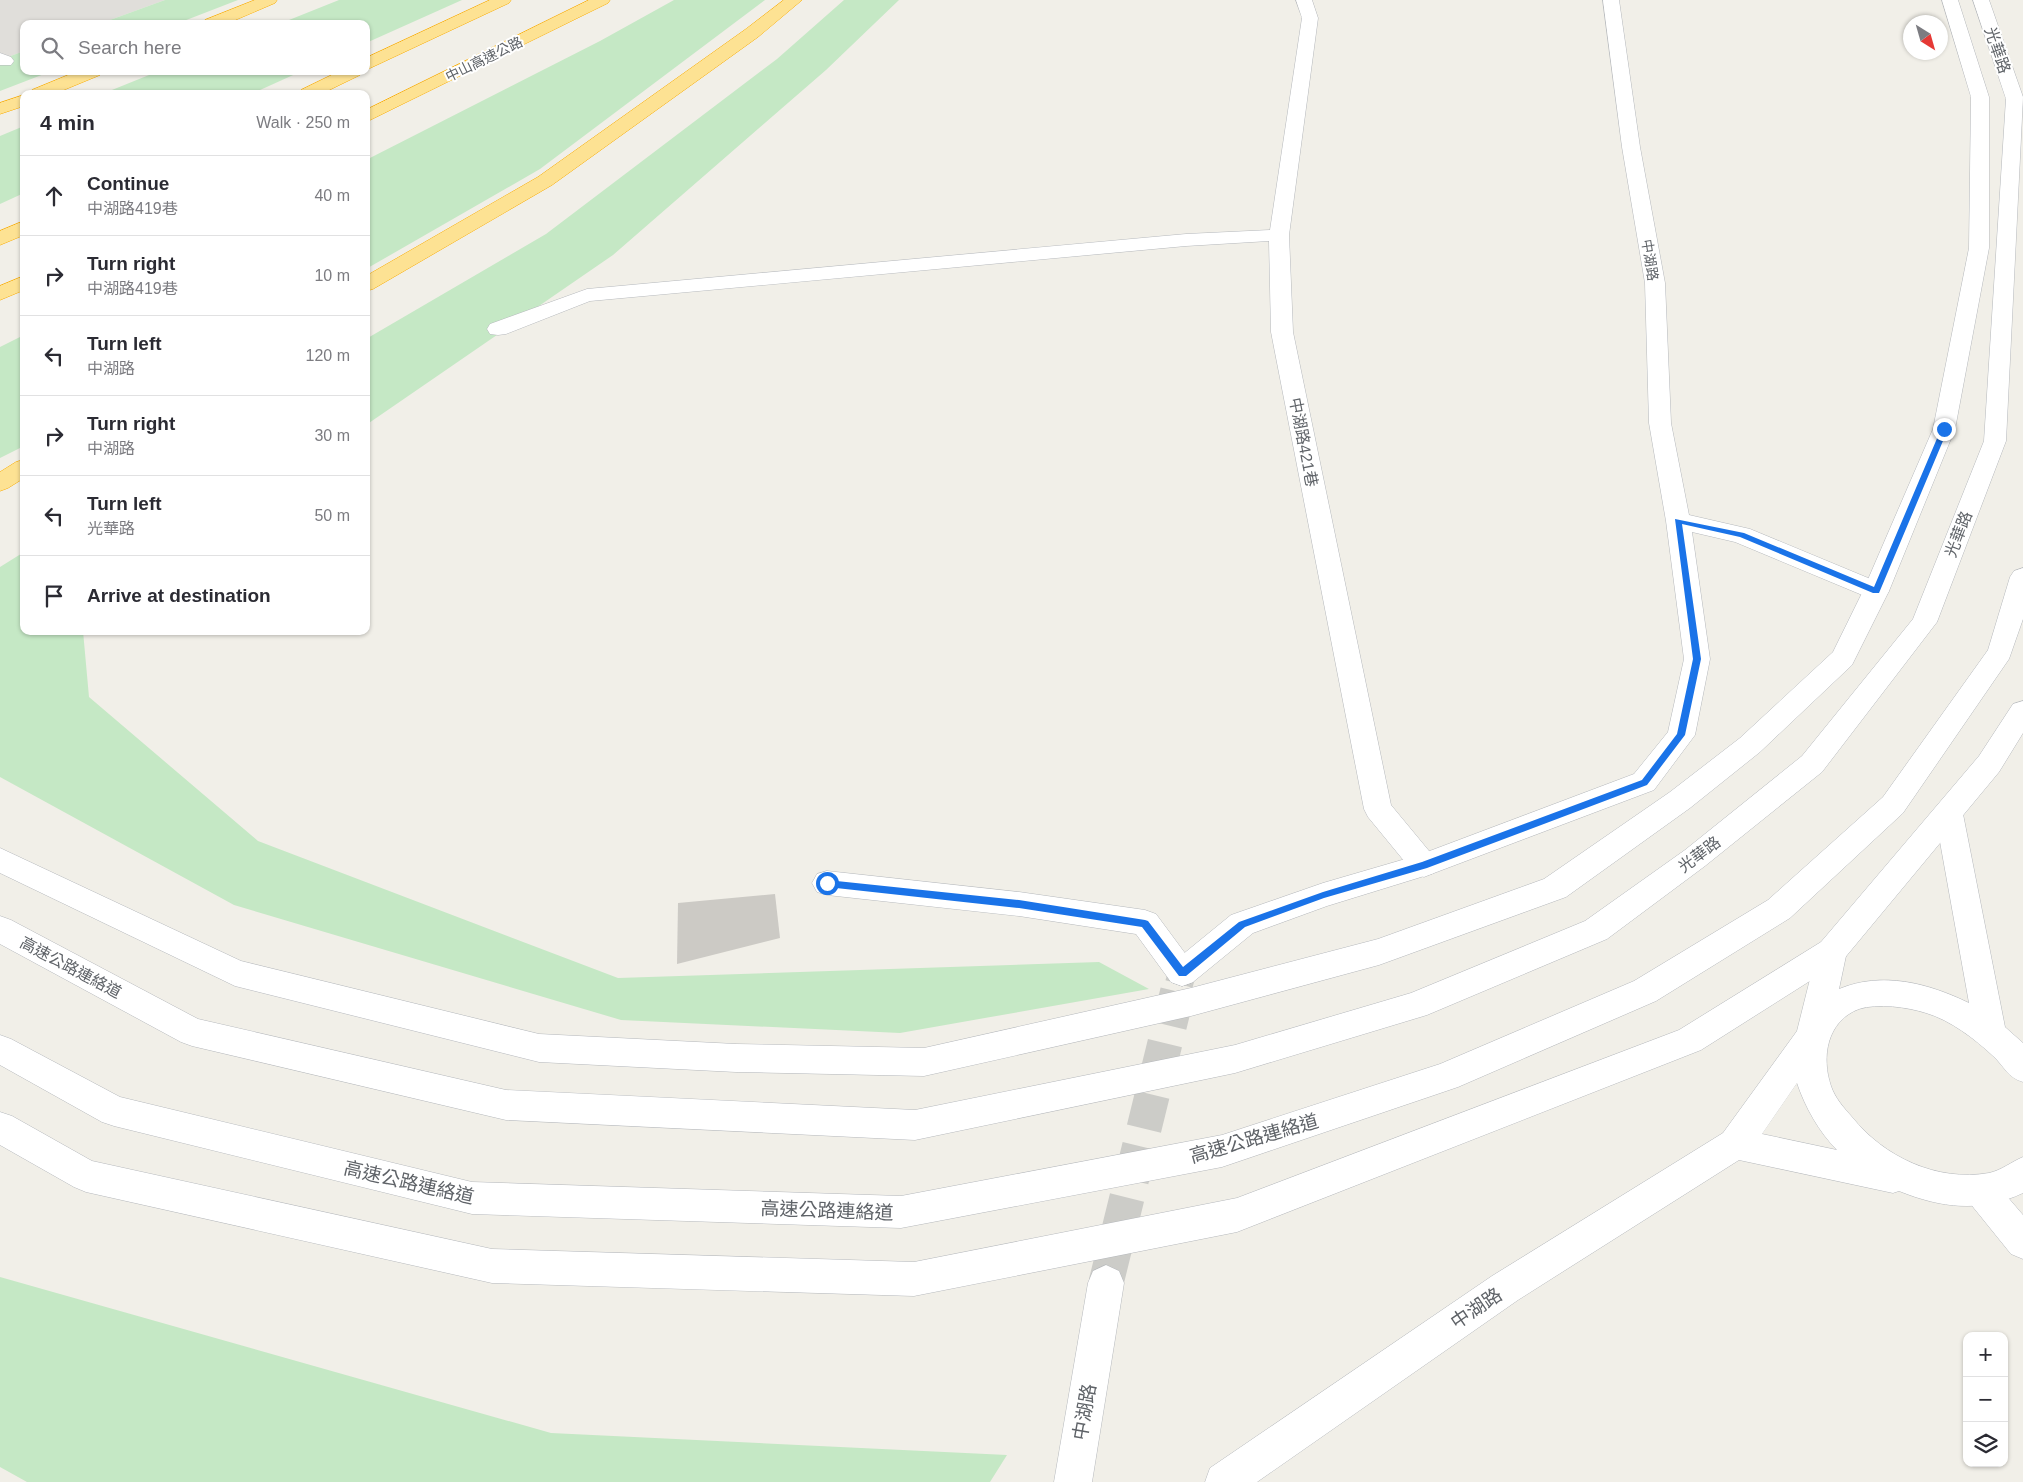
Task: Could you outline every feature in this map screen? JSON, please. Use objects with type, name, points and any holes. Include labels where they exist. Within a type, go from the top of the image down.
[{"type":"highway","points":[[221,20],[270,0]]},
{"type":"highway","points":[[370,63],[504,0]]},
{"type":"highway","name":"中山高速公路","points":[[370,115],[602,0]]},
{"type":"highway","points":[[370,282],[545,181],[752,33],[794,0]]},
{"type":"highway","points":[[48,90],[84,75]]},
{"type":"highway","points":[[314,90],[346,75]]},
{"type":"highway","points":[[0,109],[20,102]]},
{"type":"highway","points":[[0,238],[20,229]]},
{"type":"highway","points":[[0,294],[20,284]]},
{"type":"highway","points":[[0,478],[20,468]]},
{"type":"highway","points":[[0,483],[20,469]]},
{"type":"street","name":"中湖路421巷","points":[[1304,0],[1310,18],[1279,235],[1282,332],[1378,809],[1424,866]]},
{"type":"street","name":"中湖路","points":[[827,883],[1019,904],[1145,923],[1182,973],[1242,924],[1323,895],[1424,866],[1644,782],[1681,735],[1697,659],[1678,521],[1660,423],[1655,283],[1631,147],[1611,0]]},
{"type":"street","name":"光華路","points":[[0,860],[235,973],[539,1048],[736,1058],[914,1062],[924,1062],[1191,1002],[1379,952],[1555,888],[1680,800],[1750,745],[1843,658],[1876,591],[1944,429],[1979,248],[1980,97],[1950,0]]},
{"type":"street","name":"光華路","points":[[1596,930],[1695,858],[1812,764],[1924,622],[1994,441],[2015,99],[1981,0]]},
{"type":"street","points":[[498,329],[587,295],[1186,240],[1279,235]]},
{"type":"street","points":[[1678,521],[1742,535],[1876,591]]},
{"type":"street","name":"高速公路連絡道","points":[[0,1049],[114,1111],[472,1198],[901,1212],[1222,1151],[1446,1077],[1645,991],[1779,909],[1893,805],[2000,652],[2023,577]]},
{"type":"street","points":[[0,1127],[86,1176],[492,1266],[914,1279],[1237,1216],[1690,1040],[1832,951],[1990,764],[2023,712]]},
{"type":"street","points":[[1949,814],[1990,1033]]},
{"type":"street","name":"高速公路連絡道","points":[[0,928],[192,1032],[506,1105],[915,1124],[1235,1059],[1416,1005],[1596,930]]},
{"type":"street","points":[[1832,951],[1812,1036],[1809,1066],[1820,1099],[1842,1132],[1876,1162],[1916,1182]]},
{"type":"street","points":[[2023,1068],[1990,1033],[1956,1011],[1919,997],[1883,993],[1851,998],[1826,1013],[1812,1036],[1735,1144],[1950,1190],[1981,1191],[2014,1181],[2023,1173]]},
{"type":"street","name":"中湖路","points":[[1224,1482],[1505,1288],[1735,1144]]},
{"type":"street","points":[[1981,1191],[2023,1242]]},
{"type":"street","name":"中湖路","points":[[1072,1482],[1106,1284]]},
{"type":"shaded area","points":[[0,0],[165,0],[110,20],[20,20],[20,52],[0,60]]},
{"type":"green space","points":[[165,0],[238,0],[186,20],[110,20]]},
{"type":"green space","points":[[339,0],[462,0],[370,41],[370,20],[289,20]]},
{"type":"green space","points":[[674,0],[765,0],[540,169],[370,267],[370,158],[600,41]]},
{"type":"green space","points":[[844,0],[899,0],[826,70],[613,255],[370,422],[370,337],[546,234],[777,59]]},
{"type":"green space","points":[[20,52],[20,75],[42,75],[0,91],[0,60]]},
{"type":"green space","points":[[149,75],[293,75],[260,90],[112,90]]},
{"type":"green space","points":[[20,128],[20,195],[0,204],[0,136]]},
{"type":"green space","points":[[20,337],[20,448],[0,458],[0,347]]},
{"type":"green space","points":[[20,554],[20,635],[83,635],[89,697],[258,841],[618,978],[1099,962],[1149,989],[900,1033],[621,1020],[234,905],[0,777],[0,567]]},
{"type":"green space","points":[[0,1277],[551,1433],[1007,1455],[990,1482],[27,1482],[0,1467]]},
{"type":"building","points":[[775,894],[780,938],[677,964],[678,903]]},
{"type":"tunnel","points":[[1179,984],[1182,973]]},
{"type":"tunnel","points":[[1106,1283],[1180,982]]},
{"type":"route","points":[[827,883],[1019,904],[1145,923],[1182,973],[1242,924],[1323,895],[1424,866],[1644,782],[1681,735],[1697,659],[1678,521],[1742,535],[1876,591],[1944,429]]}]
